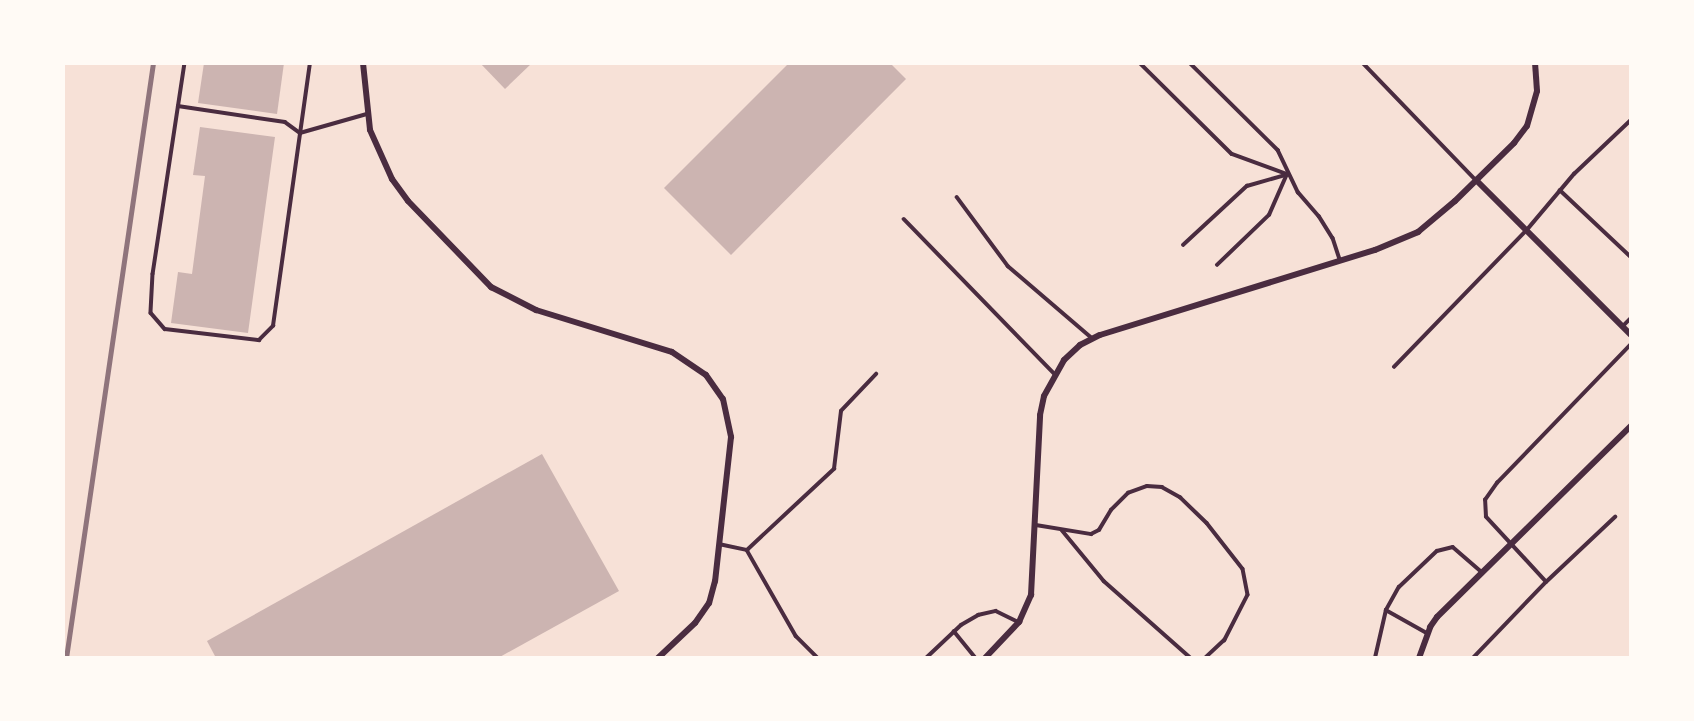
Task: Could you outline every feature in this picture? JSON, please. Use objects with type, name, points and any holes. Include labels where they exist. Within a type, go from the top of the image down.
[{"type":"street","points":[[363,63],[368,114],[379,153],[402,194],[491,286],[536,310],[672,352],[706,375],[723,399],[731,437],[719,544],[709,603],[695,623],[658,658]]},
{"type":"street","points":[[985,658],[1019,622],[1034,582],[1040,415],[1044,396],[1054,373],[1064,360],[1092,338],[1391,244],[1418,232],[1476,180],[1527,126],[1537,91],[1535,63]]},
{"type":"street","points":[[1476,180],[1631,335]]},
{"type":"street","points":[[1419,658],[1427,633],[1437,617],[1631,426]]},
{"type":"lane","points":[[185,63],[153,274],[151,313],[165,329],[259,340],[272,326],[310,63]]},
{"type":"lane","points":[[1140,63],[1232,154],[1287,174]]},
{"type":"lane","points":[[1190,63],[1278,150],[1287,174],[1333,238],[1340,259]]},
{"type":"lane","points":[[1363,63],[1476,180]]},
{"type":"lane","points":[[178,106],[285,122],[300,133]]},
{"type":"lane","points":[[300,133],[368,114]]},
{"type":"lane","points":[[1394,367],[1526,231],[1560,190],[1631,120]]},
{"type":"lane","points":[[1183,245],[1247,186],[1287,174]]},
{"type":"lane","points":[[1217,265],[1269,215],[1287,174]]},
{"type":"lane","points":[[1560,190],[1631,257]]},
{"type":"lane","points":[[957,197],[1008,266],[1092,338]]},
{"type":"lane","points":[[904,219],[1054,373]]},
{"type":"lane","points":[[1622,327],[1631,318]]},
{"type":"lane","points":[[1546,582],[1486,517],[1485,500],[1497,483],[1631,344]]},
{"type":"lane","points":[[747,550],[834,469],[841,411],[876,374]]},
{"type":"lane","points":[[1037,524],[1081,534],[1100,530],[1111,510],[1128,493],[1147,486],[1161,487],[1180,497],[1207,523],[1243,569],[1248,595],[1225,640],[1206,658]]},
{"type":"lane","points":[[1473,658],[1546,582],[1615,517]]},
{"type":"lane","points":[[1062,530],[1104,581],[1191,658]]},
{"type":"lane","points":[[719,544],[747,550],[796,636],[818,658]]},
{"type":"lane","points":[[1375,658],[1386,610],[1399,587],[1437,551],[1453,547],[1483,572]]},
{"type":"lane","points":[[1386,610],[1427,633]]},
{"type":"lane","points":[[926,658],[954,631],[978,615],[996,611],[1019,622]]},
{"type":"lane","points":[[954,631],[976,658]]},
{"type":"building","points":[[204,63],[284,63],[277,114],[198,103]]},
{"type":"building","points":[[480,63],[532,63],[505,89]]},
{"type":"building","points":[[789,63],[890,63],[906,79],[731,255],[664,188]]},
{"type":"building","points":[[200,127],[275,137],[248,333],[171,323],[178,272],[192,274],[205,176],[193,175]]},
{"type":"building","points":[[542,454],[619,591],[498,658],[216,658],[207,641]]},
{"type":"railway","points":[[66,658],[153,63]]}]
